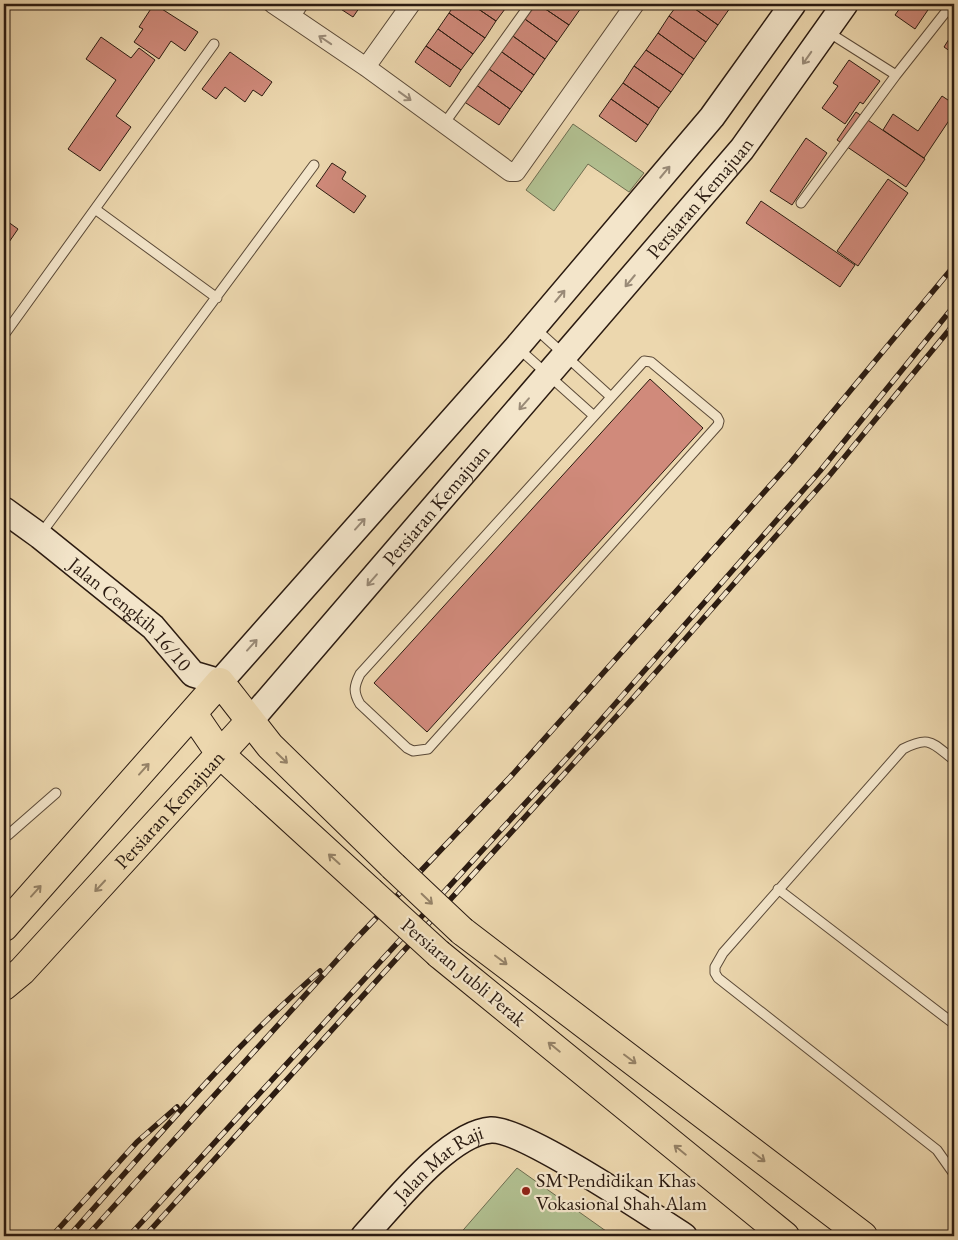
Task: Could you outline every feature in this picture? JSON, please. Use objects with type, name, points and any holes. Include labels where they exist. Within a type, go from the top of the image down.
[{"type":"main road","points":[[4,927],[517,347],[712,117],[793,4]]},
{"type":"main road","name":"Persiaran Kemajuan","points":[[4,986],[22,970],[221,755],[566,355],[742,149],[845,4]]},
{"type":"main road","name":"Jalan Cengkih 16/10","points":[[4,510],[40,536],[152,627],[193,674],[220,682]]},
{"type":"main road","points":[[193,674],[194,714]]},
{"type":"main road","points":[[220,682],[250,721]]},
{"type":"main road","name":"Persiaran Jubli Perak","points":[[194,714],[221,755],[439,954],[785,1236]]},
{"type":"main road","name":"Persiaran Jubli Perak","points":[[250,721],[270,746],[462,931],[863,1236]]},
{"type":"main road","name":"Jalan Mat Raji","points":[[364,1236],[432,1162],[464,1140],[492,1130],[520,1138],[548,1152],[684,1236]]},
{"type":"street","points":[[273,4],[366,67],[510,172],[516,172],[635,4]]},
{"type":"street","points":[[366,67],[411,4]]},
{"type":"lane","points":[[294,19],[304,4]]},
{"type":"lane","points":[[444,124],[530,4]]},
{"type":"lane","points":[[801,203],[896,75],[952,4]]},
{"type":"lane","points":[[826,31],[896,75]]},
{"type":"lane","points":[[4,335],[214,44]]},
{"type":"lane","points":[[40,536],[314,164]]},
{"type":"lane","points":[[95,209],[217,298]]},
{"type":"lane","points":[[534,327],[611,397]]},
{"type":"lane","points":[[517,347],[594,416]]},
{"type":"lane","points":[[644,361],[650,362],[719,421],[428,749],[413,751],[406,748],[360,704],[354,695],[355,684],[367,667],[611,397],[644,361]]},
{"type":"lane","points":[[954,760],[929,741],[919,741],[903,749],[778,888],[723,953],[714,967],[715,973],[937,1150],[954,1174]]},
{"type":"lane","points":[[4,834],[8,835],[56,793]]},
{"type":"lane","points":[[778,888],[954,1024]]},
{"type":"green space","points":[[573,124],[644,173],[629,192],[588,164],[554,211],[526,190]]},
{"type":"green space","points":[[517,1168],[613,1236],[458,1236]]},
{"type":"building","points":[[154,4],[198,32],[185,51],[171,41],[159,59],[134,42],[143,29],[139,27]]},
{"type":"building","points":[[333,4],[362,4],[353,17]]},
{"type":"building","points":[[455,4],[471,4],[496,21],[485,38],[449,13]]},
{"type":"building","points":[[471,4],[506,4],[508,5],[496,21]]},
{"type":"building","points":[[531,4],[538,4],[569,25],[557,42],[522,17]]},
{"type":"building","points":[[538,4],[574,4],[581,8],[569,25]]},
{"type":"building","points":[[678,4],[688,4],[718,25],[706,42],[669,16]]},
{"type":"building","points":[[688,4],[723,4],[730,8],[718,25]]},
{"type":"building","points":[[903,4],[932,4],[915,29],[895,15]]},
{"type":"building","points":[[449,13],[485,38],[473,54],[438,29]]},
{"type":"building","points":[[669,16],[706,42],[694,59],[658,33]]},
{"type":"building","points":[[522,17],[557,42],[545,59],[510,34]]},
{"type":"building","points":[[438,29],[473,54],[461,70],[426,46]]},
{"type":"building","points":[[954,31],[954,54],[944,47]]},
{"type":"building","points":[[658,33],[694,59],[683,75],[646,50]]},
{"type":"building","points":[[510,34],[545,59],[534,75],[499,50]]},
{"type":"building","points":[[101,37],[131,58],[139,48],[155,60],[116,116],[131,127],[100,171],[68,149],[116,80],[86,59]]},
{"type":"building","points":[[426,46],[461,70],[450,87],[415,62]]},
{"type":"building","points":[[499,50],[534,75],[522,92],[486,67]]},
{"type":"building","points":[[646,50],[683,75],[671,92],[634,66]]},
{"type":"building","points":[[230,52],[272,82],[262,96],[253,90],[245,102],[225,87],[216,99],[202,89]]},
{"type":"building","points":[[849,60],[880,81],[863,104],[860,102],[845,124],[822,108],[838,86],[833,83]]},
{"type":"building","points":[[634,66],[671,92],[659,108],[623,83]]},
{"type":"building","points":[[486,67],[522,92],[510,109],[475,84]]},
{"type":"building","points":[[623,83],[659,108],[648,125],[611,99]]},
{"type":"building","points":[[475,84],[510,109],[499,125],[463,101]]},
{"type":"building","points":[[942,96],[954,104],[954,113],[924,158],[883,130],[893,114],[918,131]]},
{"type":"building","points":[[611,99],[648,125],[636,142],[599,116]]},
{"type":"building","points":[[856,112],[925,159],[906,187],[837,140]]},
{"type":"building","points":[[806,138],[827,153],[792,205],[770,191]]},
{"type":"building","points":[[332,163],[346,172],[342,179],[366,196],[354,213],[316,186]]},
{"type":"building","points":[[888,179],[908,193],[858,266],[837,251]]},
{"type":"building","points":[[761,201],[855,265],[840,287],[746,223]]},
{"type":"building","points":[[4,219],[18,229],[7,245],[4,243]]},
{"type":"building","points":[[650,379],[703,428],[427,732],[374,683]]},
{"type":"railway","points":[[87,1236],[356,939],[513,774],[791,462],[954,266]]},
{"type":"railway","points":[[129,1236],[586,737],[820,471],[954,306]]},
{"type":"railway","points":[[145,1236],[634,697],[829,476],[954,324]]},
{"type":"railway","points":[[69,1236],[222,1066],[320,971]]},
{"type":"railway","points":[[52,1236],[137,1142],[177,1107]]},
{"type":"place","name":"SM Pendidikan Khas Vokasional Shah Alam","points":[[526,1191]]}]
